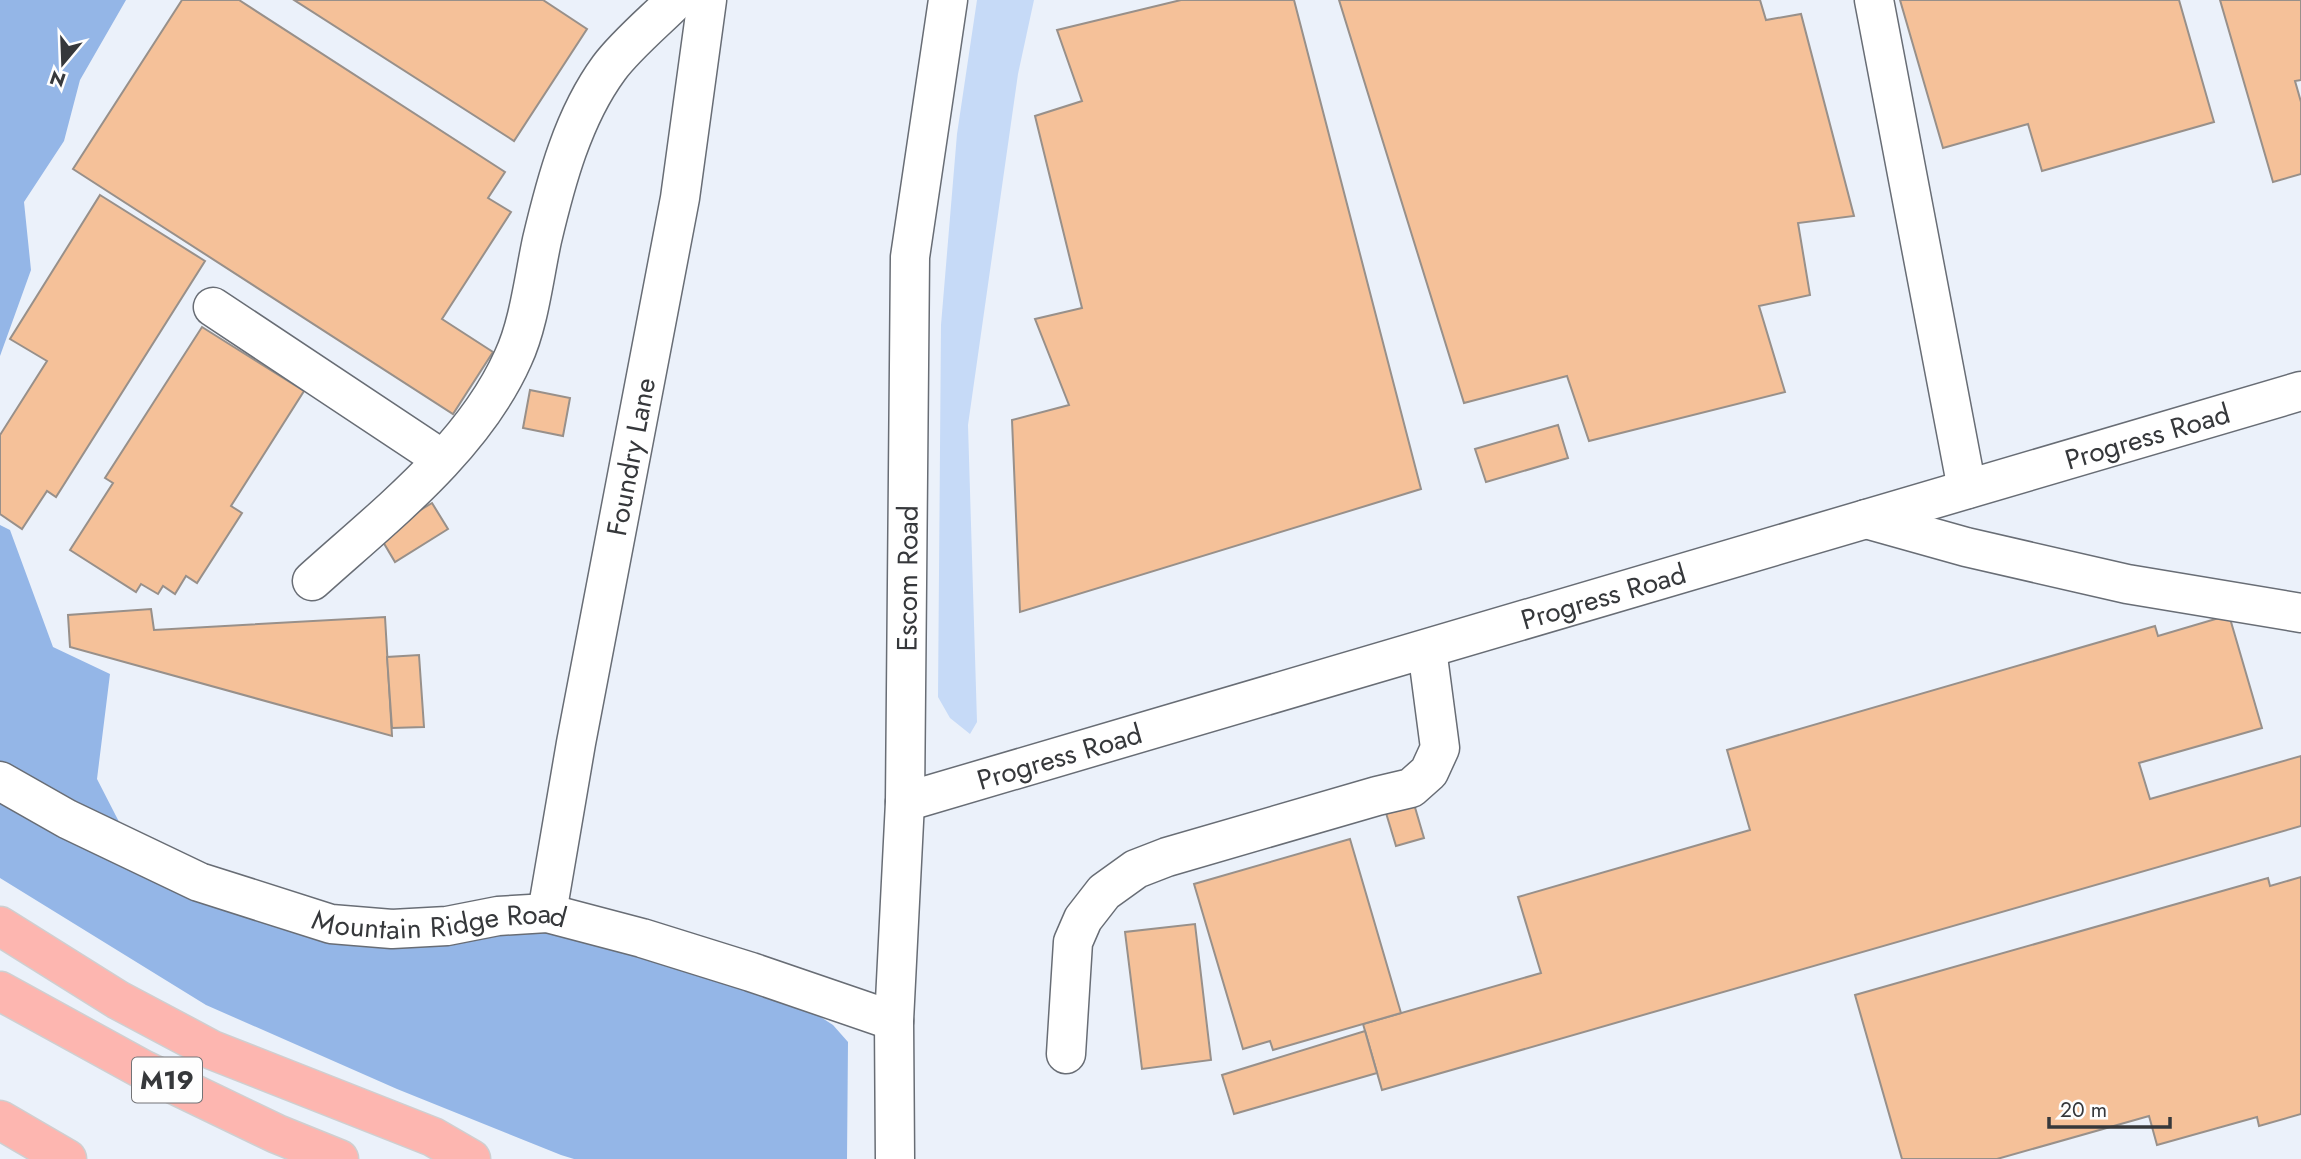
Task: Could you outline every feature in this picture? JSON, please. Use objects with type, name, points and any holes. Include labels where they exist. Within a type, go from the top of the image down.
[{"type":"highway","points":[[0,926],[118,1000],[212,1050],[433,1137],[471,1159]]},
{"type":"highway","name":"M19","points":[[0,990],[142,1069],[277,1134],[339,1159]]},
{"type":"highway","points":[[0,1120],[67,1159]]},
{"type":"street","points":[[312,580],[411,492],[463,437],[500,385],[514,356],[564,159],[587,105],[610,67],[676,0]]},
{"type":"street","name":"Foundry Lane","points":[[547,913],[581,715],[680,198],[706,0]]},
{"type":"street","name":"Escom Road","points":[[895,1159],[894,1021],[905,802],[911,257],[948,0]]},
{"type":"street","points":[[1874,0],[1967,489]]},
{"type":"street","points":[[213,307],[442,459]]},
{"type":"street","name":"Progress Road","points":[[905,802],[2301,391]]},
{"type":"street","points":[[1865,519],[1966,547],[2127,584],[2301,613]]},
{"type":"street","points":[[1066,1054],[1073,942],[1083,919],[1104,892],[1136,869],[1167,857],[1411,788],[1429,772],[1440,748],[1427,649]]},
{"type":"street","name":"Mountain Ridge Road","points":[[0,781],[68,820],[199,882],[331,924],[392,929],[447,926],[498,916],[547,913],[642,938],[894,1021]]},
{"type":"shaded area","points":[[0,0],[126,0],[80,80],[64,141],[24,202],[31,270],[0,356]]},
{"type":"shaded area","points":[[977,0],[1034,0],[1018,74],[968,425],[977,722],[970,734],[950,718],[938,697],[941,325],[957,134]]},
{"type":"shaded area","points":[[0,525],[10,530],[53,647],[110,674],[97,779],[134,851],[331,924],[498,916],[751,972],[833,1025],[848,1042],[847,1159],[574,1159],[561,1155],[397,1089],[206,1005],[0,878]]},
{"type":"building","points":[[182,0],[239,0],[505,172],[488,198],[511,212],[442,319],[493,352],[453,414],[73,169]]},
{"type":"building","points":[[294,0],[543,0],[587,29],[514,141]]},
{"type":"building","points":[[1181,0],[1294,0],[1421,489],[1020,612],[1012,420],[1069,405],[1035,319],[1082,308],[1035,116],[1082,101],[1057,30]]},
{"type":"building","points":[[1339,0],[1760,0],[1766,20],[1801,14],[1854,216],[1798,223],[1810,295],[1759,306],[1785,392],[1589,441],[1567,376],[1464,403]]},
{"type":"building","points":[[1900,0],[2179,0],[2214,122],[2042,171],[2028,124],[1943,148]]},
{"type":"building","points":[[2220,0],[2301,0],[2301,80],[2295,81],[2301,102],[2301,174],[2273,182]]},
{"type":"building","points":[[100,195],[205,261],[56,497],[47,491],[22,529],[0,514],[0,435],[47,361],[10,339]]},
{"type":"building","points":[[202,327],[304,391],[231,506],[242,513],[197,583],[186,576],[175,594],[163,586],[158,594],[141,584],[136,592],[70,550],[113,483],[105,478]]},
{"type":"building","points":[[530,390],[570,398],[563,436],[523,428]]},
{"type":"building","points":[[1558,425],[1568,458],[1486,482],[1475,449]]},
{"type":"building","points":[[432,503],[448,529],[395,562],[379,535]]},
{"type":"building","points":[[151,609],[154,630],[385,617],[392,736],[70,647],[68,615]]},
{"type":"building","points":[[2229,615],[2262,728],[2139,763],[2150,799],[2301,756],[2301,826],[1382,1090],[1363,1024],[1541,973],[1518,897],[1750,830],[1727,750],[2155,626],[2158,636]]},
{"type":"building","points":[[419,655],[424,727],[392,728],[387,657]]},
{"type":"building","points":[[1414,804],[1424,838],[1396,846],[1386,813]]},
{"type":"building","points":[[1350,839],[1401,1013],[1273,1050],[1270,1041],[1243,1049],[1194,884]]},
{"type":"building","points":[[2301,877],[2301,1114],[2259,1126],[2257,1117],[2157,1145],[2149,1116],[1997,1159],[1902,1159],[1855,995],[2268,878],[2270,886]]},
{"type":"building","points":[[1195,924],[1211,1060],[1142,1069],[1125,932]]},
{"type":"building","points":[[1365,1031],[1377,1073],[1234,1114],[1222,1075]]}]
